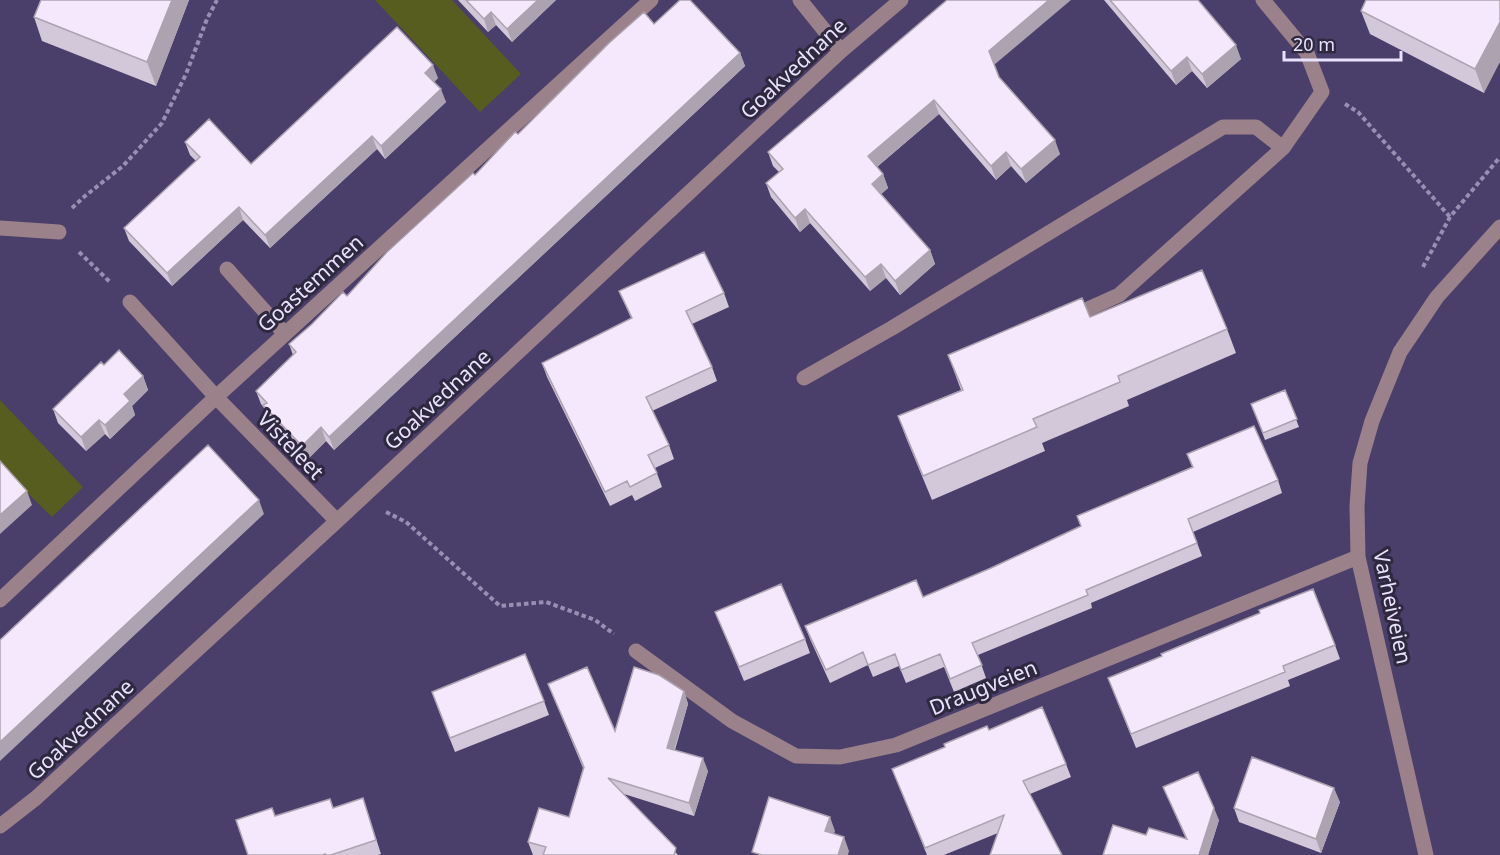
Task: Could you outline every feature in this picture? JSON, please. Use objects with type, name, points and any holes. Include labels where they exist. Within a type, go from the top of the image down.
[{"type":"street","name":"Goastemmen","points":[[0,600],[216,397],[651,0]]},
{"type":"street","points":[[800,0],[841,51]]},
{"type":"street","name":"Goakvednane","points":[[0,826],[45,790],[841,51],[901,0]]},
{"type":"street","points":[[1054,323],[1119,295],[1282,147],[1322,92],[1307,53],[1263,0]]},
{"type":"street","points":[[804,378],[892,328],[1223,127],[1256,127],[1282,147]]},
{"type":"street","name":"Varheiveien","points":[[1426,855],[1358,557],[1357,506],[1360,463],[1372,421],[1400,352],[1437,297],[1500,227]]},
{"type":"street","points":[[0,228],[59,232]]},
{"type":"street","points":[[227,269],[285,334]]},
{"type":"street","name":"Visteleet","points":[[130,302],[216,397],[337,521]]},
{"type":"street","name":"Draugveien","points":[[636,651],[732,721],[796,756],[840,757],[896,745],[1358,557]]},
{"type":"path","points":[[130,302],[59,232],[65,215],[123,166],[162,123],[186,74],[207,19],[217,0]]},
{"type":"path","points":[[1322,92],[1358,112],[1450,217]]},
{"type":"path","points":[[361,499],[406,522],[500,606],[546,602],[595,620],[636,651]]},
{"type":"green space","points":[[375,0],[452,0],[521,74],[480,112]]},
{"type":"green space","points":[[0,400],[83,487],[52,517],[0,466]]},
{"type":"building","points":[[41,0],[172,0],[147,62],[34,17]]},
{"type":"building","points":[[466,0],[538,0],[507,29],[491,12],[484,19]]},
{"type":"building","points":[[680,0],[690,0],[740,53],[329,437],[321,427],[302,446],[263,405],[267,403],[256,391],[296,352],[289,344],[343,292],[347,296],[387,252],[473,173],[475,175],[515,132],[518,134],[609,43],[644,12],[654,24]]},
{"type":"building","points":[[947,0],[1049,0],[989,51],[999,77],[1055,140],[1021,169],[1006,152],[991,166],[934,100],[868,156],[883,174],[872,184],[930,250],[895,281],[881,264],[865,277],[805,209],[795,218],[766,183],[783,169],[768,152]]},
{"type":"building","points":[[1110,0],[1198,0],[1236,45],[1202,74],[1187,57],[1171,71]]},
{"type":"building","points":[[1366,0],[1500,0],[1500,22],[1475,69],[1361,11]]},
{"type":"building","points":[[397,27],[433,65],[425,73],[441,89],[381,146],[372,136],[265,235],[239,207],[167,273],[124,228],[200,157],[185,142],[209,119],[251,164]]},
{"type":"building","points":[[704,252],[724,293],[686,311],[712,367],[646,397],[669,445],[648,455],[657,473],[630,487],[627,481],[605,492],[542,363],[632,318],[619,291]]},
{"type":"building","points":[[1202,270],[1227,329],[1118,376],[1120,382],[1033,419],[1037,427],[923,476],[898,416],[963,390],[948,355],[1082,298],[1090,317]]},
{"type":"building","points":[[119,350],[143,376],[124,394],[130,401],[105,425],[99,420],[81,437],[53,409],[101,362],[104,365]]},
{"type":"building","points":[[1285,390],[1297,419],[1263,433],[1251,404]]},
{"type":"building","points":[[1254,426],[1278,480],[1188,519],[1197,543],[1086,590],[1088,595],[972,643],[982,665],[950,679],[940,654],[901,670],[895,654],[868,665],[863,652],[826,670],[805,626],[916,580],[923,597],[991,568],[1081,526],[1077,516],[1193,467],[1187,454]]},
{"type":"building","points":[[208,445],[259,500],[0,742],[0,640]]},
{"type":"building","points":[[0,461],[27,491],[0,515]]},
{"type":"building","points":[[781,584],[805,639],[739,667],[715,612]]},
{"type":"building","points":[[1313,589],[1335,645],[1283,666],[1285,672],[1131,734],[1108,678],[1260,613],[1259,610]]},
{"type":"building","points":[[525,654],[544,701],[450,738],[432,692]]},
{"type":"building","points":[[587,667],[615,731],[634,667],[659,675],[684,691],[667,748],[703,758],[689,803],[608,778],[676,848],[674,855],[543,855],[546,847],[528,842],[539,808],[569,817],[584,767],[548,684]]},
{"type":"building","points":[[1042,707],[1066,764],[1023,781],[1062,855],[990,855],[1004,815],[925,848],[892,769],[945,747],[944,744],[987,726],[989,730]]},
{"type":"building","points":[[1252,757],[1334,788],[1316,839],[1234,808]]},
{"type":"building","points":[[1198,772],[1214,808],[1199,855],[1103,855],[1113,825],[1146,835],[1149,828],[1187,839],[1163,787]]},
{"type":"building","points":[[769,797],[830,817],[825,831],[844,837],[838,855],[762,855],[752,852]]},
{"type":"building","points":[[363,798],[376,840],[331,855],[248,855],[236,820],[272,808],[275,816],[330,799],[333,808]]}]
